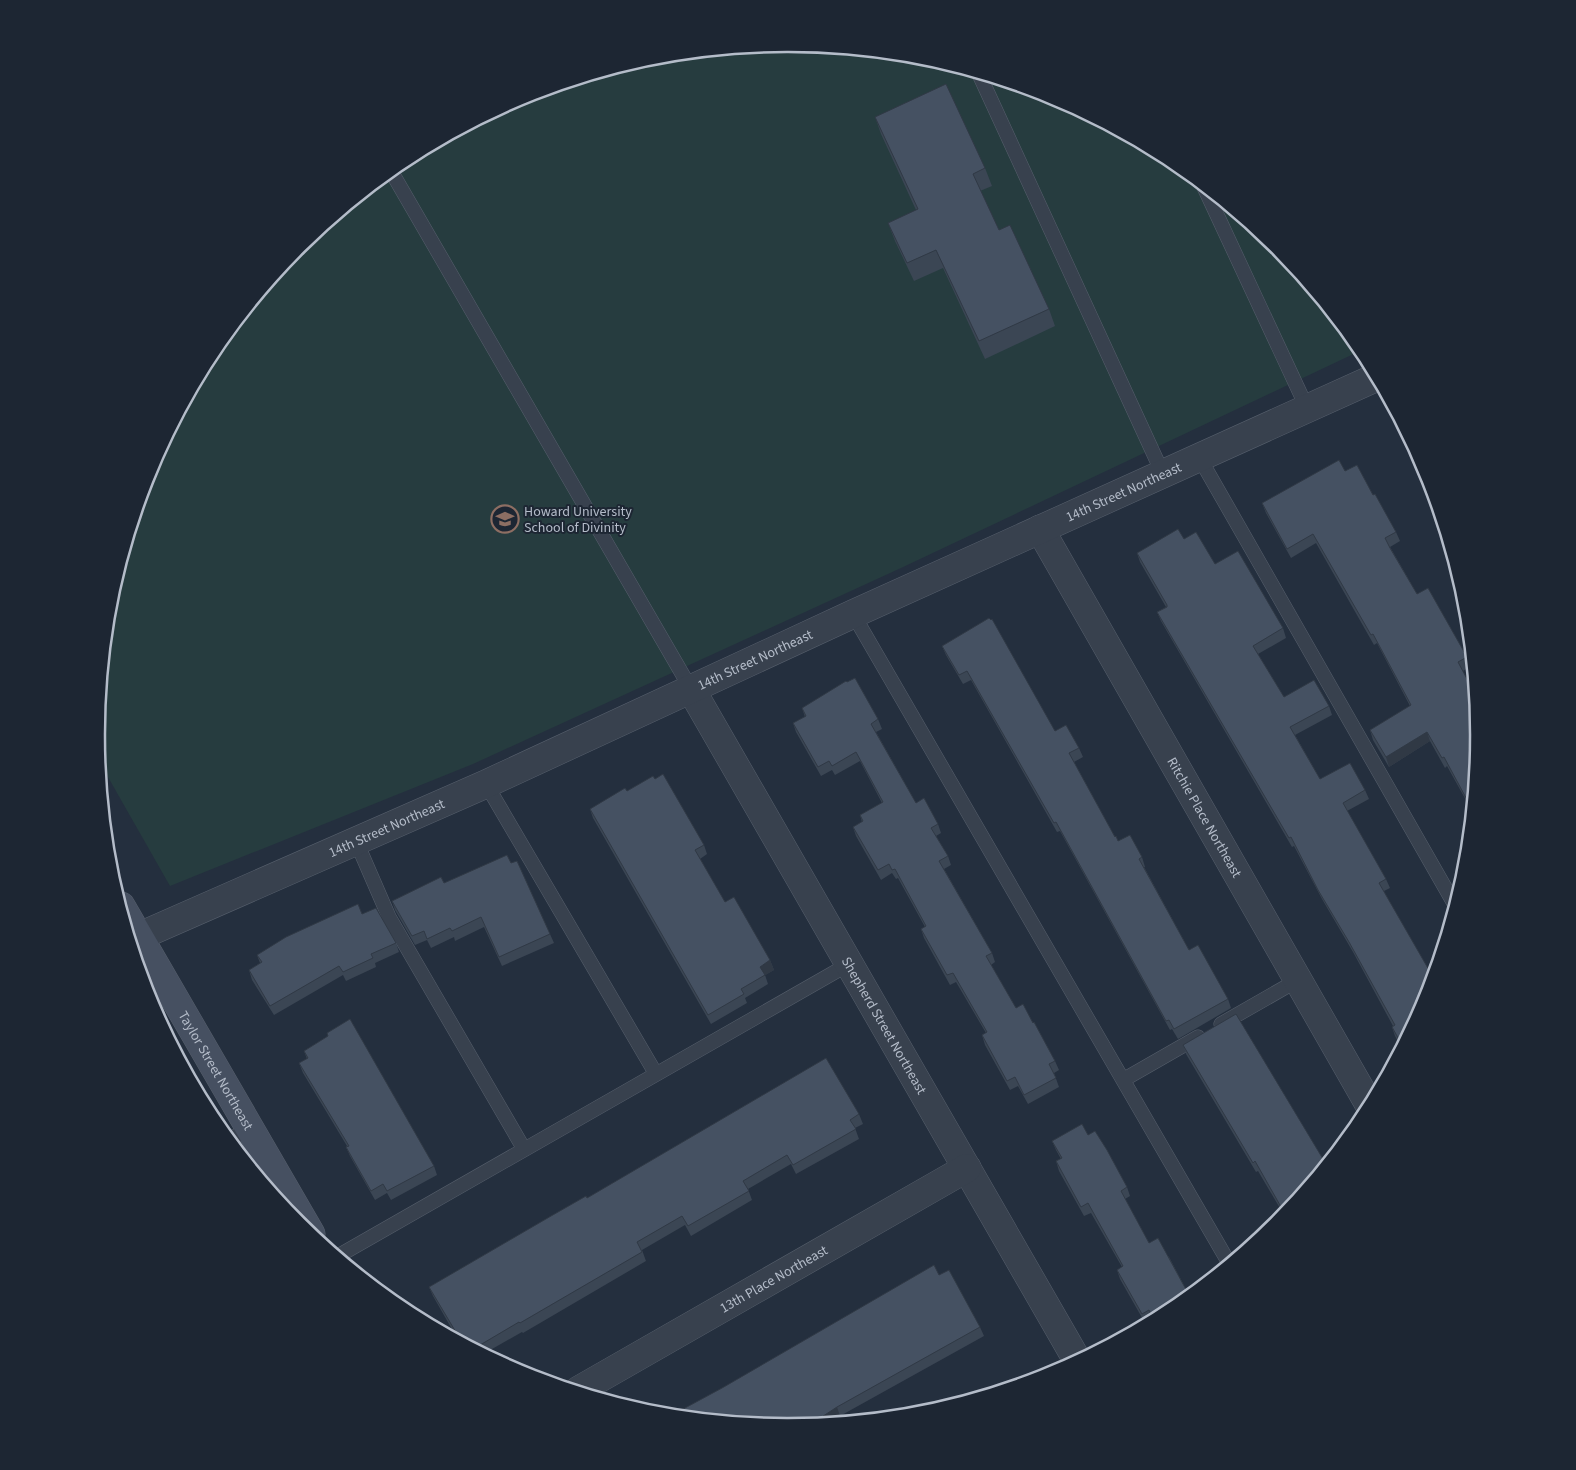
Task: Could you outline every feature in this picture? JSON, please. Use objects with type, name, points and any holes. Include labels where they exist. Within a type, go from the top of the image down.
[{"type":"street","name":"14th Street Northeast","points":[[137,937],[486,784],[853,614],[1370,380]]},
{"type":"street","name":"Ritchie Place Northeast","points":[[1040,529],[1365,1098]]},
{"type":"street","name":"Shepherd Street Northeast","points":[[691,689],[1074,1354]]},
{"type":"street","name":"Taylor Street Northeast","points":[[140,947],[240,1134],[281,1191]]},
{"type":"street","name":"13th Place Northeast","points":[[586,1386],[967,1168]]},
{"type":"lane","points":[[982,81],[1163,474]]},
{"type":"lane","points":[[395,178],[691,689]]},
{"type":"lane","points":[[1210,199],[1307,408]]},
{"type":"lane","points":[[1199,457],[1451,895]]},
{"type":"lane","points":[[853,614],[1226,1258]]},
{"type":"lane","points":[[486,784],[656,1074]]},
{"type":"lane","points":[[356,841],[389,917],[524,1149]]},
{"type":"lane","points":[[344,1253],[849,964]]},
{"type":"lane","points":[[1123,1080],[1298,980]]},
{"type":"green space","name":"Howard University School of Divinity","points":[[788,52],[877,58],[965,76],[1049,104],[1129,144],[1167,168],[1238,222],[1271,252],[1301,285],[1354,354],[901,568],[473,764],[170,886],[107,775],[105,735],[111,646],[119,602],[129,558],[157,474],[197,394],[221,356],[275,285],[305,252],[338,222],[409,168],[447,144],[527,104],[611,76],[699,58],[743,54]]},
{"type":"building","points":[[946,84],[985,168],[973,174],[999,230],[1010,225],[1049,309],[979,341],[936,250],[907,263],[888,223],[918,209],[875,117]]},
{"type":"building","points":[[1339,460],[1345,471],[1357,465],[1396,532],[1385,538],[1390,548],[1417,594],[1428,588],[1466,655],[1466,658],[1458,662],[1468,681],[1469,690],[1470,735],[1467,800],[1444,757],[1442,758],[1427,732],[1386,757],[1370,730],[1411,705],[1373,634],[1371,635],[1313,534],[1287,549],[1262,503]]},
{"type":"building","points":[[1178,529],[1184,539],[1196,532],[1215,564],[1238,551],[1283,628],[1253,646],[1284,697],[1314,680],[1329,706],[1290,727],[1320,779],[1350,763],[1365,790],[1343,803],[1386,879],[1379,883],[1429,969],[1419,996],[1399,1039],[1392,1027],[1395,1025],[1318,890],[1291,837],[1289,838],[1157,612],[1167,607],[1167,605],[1137,553]]},
{"type":"building","points":[[989,618],[992,619],[1055,731],[1066,725],[1079,748],[1069,753],[1115,837],[1118,841],[1130,835],[1142,857],[1139,859],[1189,950],[1198,945],[1228,999],[1174,1029],[1169,1020],[1166,1021],[1056,822],[1054,823],[967,671],[959,675],[942,646]]},
{"type":"building","points":[[855,678],[878,719],[871,724],[916,803],[924,798],[938,824],[931,828],[948,856],[939,861],[992,953],[986,956],[1016,1008],[1023,1004],[1055,1061],[1049,1064],[1056,1078],[1024,1095],[1015,1077],[1007,1081],[982,1035],[987,1032],[953,973],[947,975],[921,929],[926,926],[895,869],[892,870],[889,864],[878,870],[853,827],[863,821],[860,815],[883,802],[856,752],[832,766],[829,761],[818,767],[793,723],[806,716],[802,708],[846,681]]},
{"type":"building","points":[[663,774],[704,845],[695,850],[725,902],[734,897],[770,960],[760,967],[765,975],[741,989],[744,994],[708,1015],[590,809],[625,788],[627,791],[653,776],[655,779]]},
{"type":"building","points":[[507,855],[511,863],[517,861],[550,934],[499,957],[481,917],[452,931],[450,928],[427,939],[424,931],[412,936],[392,901],[441,877],[444,883]]},
{"type":"building","points":[[358,904],[362,914],[376,908],[396,943],[371,954],[373,958],[343,972],[339,966],[270,1006],[249,970],[262,962],[257,955],[286,937]]},
{"type":"building","points":[[1236,1014],[1322,1158],[1281,1207],[1255,1161],[1253,1163],[1183,1045]]},
{"type":"building","points":[[350,1019],[434,1166],[387,1191],[383,1184],[371,1191],[346,1147],[349,1146],[299,1063],[308,1058],[304,1051],[328,1036],[327,1033]]},
{"type":"building","points":[[826,1058],[859,1114],[850,1120],[856,1129],[793,1165],[787,1155],[743,1181],[749,1191],[688,1226],[682,1216],[637,1242],[642,1252],[481,1344],[455,1330],[429,1287],[586,1196],[587,1198]]},
{"type":"building","points":[[1082,1124],[1088,1135],[1095,1131],[1127,1187],[1121,1191],[1149,1243],[1158,1238],[1186,1289],[1150,1313],[1149,1310],[1142,1314],[1117,1270],[1123,1266],[1088,1203],[1081,1207],[1056,1161],[1062,1158],[1052,1141]]},
{"type":"building","points":[[934,1265],[939,1275],[949,1270],[980,1327],[823,1416],[788,1418],[743,1416],[683,1409]]},
{"type":"place","name":"Howard University School of Divinity","points":[[505,519]]}]
